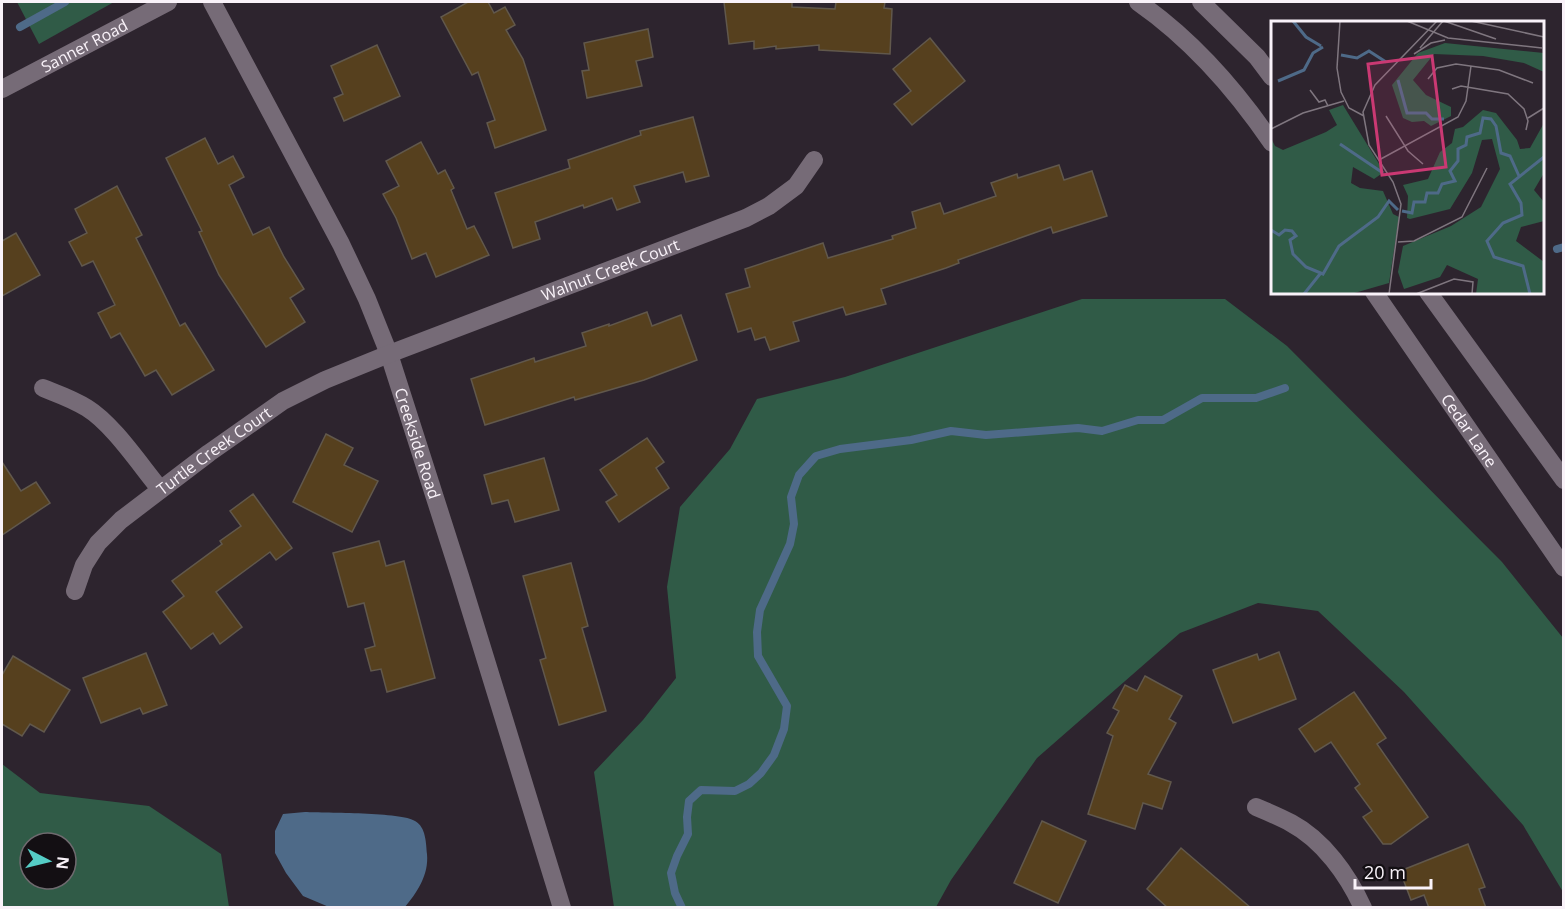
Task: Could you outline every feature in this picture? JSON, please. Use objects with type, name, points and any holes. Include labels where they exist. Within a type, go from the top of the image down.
[{"type":"street","name":"Sanner Road","points":[[2,89],[168,2]]},
{"type":"street","name":"Creekside Road","points":[[212,2],[341,244],[367,299],[389,354],[562,908]]},
{"type":"street","points":[[1138,2],[1161,18],[1215,70],[1271,142]]},
{"type":"street","points":[[1201,2],[1257,57],[1271,76]]},
{"type":"street","name":"Walnut Creek Court","points":[[389,354],[746,218],[769,206],[796,186],[814,160]]},
{"type":"street","name":"Cedar Lane","points":[[1375,294],[1563,568]]},
{"type":"street","points":[[1429,294],[1563,480]]},
{"type":"street","name":"Turtle Creek Court","points":[[75,591],[84,565],[98,543],[121,520],[160,489],[283,401],[325,380],[389,354]]},
{"type":"street","points":[[43,388],[71,398],[89,409],[113,433],[160,489]]},
{"type":"street","points":[[1256,807],[1292,823],[1316,840],[1340,868],[1363,908]]},
{"type":"green space","points":[[17,2],[114,2],[39,44]]},
{"type":"green space","points":[[1082,299],[1225,299],[1287,346],[1502,562],[1563,638],[1563,892],[1523,825],[1404,692],[1318,611],[1258,603],[1180,633],[1037,758],[951,880],[936,907],[614,907],[594,772],[643,720],[676,678],[667,587],[680,507],[730,449],[757,399],[845,377]]},
{"type":"green space","points":[[2,764],[40,793],[149,806],[221,854],[229,907],[2,907]]},
{"type":"water","points":[[305,812],[395,816],[407,818],[419,824],[426,840],[426,869],[418,890],[404,908],[329,907],[303,896],[275,853],[275,831],[283,814]]},
{"type":"building","points":[[468,2],[488,2],[494,13],[505,7],[515,25],[506,30],[523,59],[546,130],[495,148],[487,123],[495,120],[478,72],[472,75],[441,17]]},
{"type":"building","points":[[724,2],[792,2],[792,7],[835,9],[836,2],[885,2],[884,8],[892,9],[890,54],[819,50],[819,45],[754,49],[754,41],[729,44]]},
{"type":"building","points":[[648,29],[653,57],[636,61],[642,86],[587,98],[582,71],[589,70],[584,43]]},
{"type":"building","points":[[930,38],[965,81],[912,125],[894,104],[911,91],[893,69]]},
{"type":"building","points":[[377,45],[400,96],[344,121],[334,98],[343,94],[331,66]]},
{"type":"building","points":[[693,117],[709,176],[686,182],[683,172],[634,186],[640,202],[617,210],[612,198],[584,208],[583,205],[535,222],[540,239],[513,248],[495,193],[570,168],[568,160],[641,135],[640,131]]},
{"type":"building","points":[[205,138],[218,164],[233,156],[244,177],[229,185],[253,235],[269,227],[304,289],[290,298],[305,322],[266,347],[219,275],[199,232],[202,231],[166,158]]},
{"type":"building","points":[[421,142],[438,174],[445,170],[454,188],[451,190],[467,229],[474,226],[489,255],[436,277],[426,253],[412,259],[396,218],[383,194],[399,186],[386,161]]},
{"type":"building","points":[[1059,165],[1064,180],[1092,171],[1107,216],[1053,233],[1051,227],[958,260],[959,263],[946,268],[881,289],[886,304],[846,315],[843,307],[793,322],[799,341],[770,350],[765,337],[755,340],[751,328],[738,332],[726,294],[750,287],[745,269],[823,243],[828,258],[893,239],[892,236],[916,228],[912,212],[940,203],[944,214],[996,196],[991,183],[1017,174],[1018,178]]},
{"type":"building","points":[[117,186],[142,235],[136,238],[180,326],[185,323],[214,370],[172,395],[156,370],[145,376],[120,333],[111,338],[98,313],[115,305],[93,261],[82,266],[69,242],[87,233],[75,209]]},
{"type":"building","points":[[16,233],[40,275],[2,296],[2,241]]},
{"type":"building","points":[[647,312],[652,326],[681,315],[697,360],[644,380],[575,400],[574,397],[485,425],[471,379],[534,358],[535,362],[586,346],[582,333]]},
{"type":"building","points":[[326,434],[353,448],[344,465],[378,481],[352,532],[293,502]]},
{"type":"building","points":[[647,438],[664,462],[656,468],[669,488],[619,522],[606,502],[617,495],[600,470]]},
{"type":"building","points":[[544,458],[559,510],[515,522],[508,500],[492,504],[484,475]]},
{"type":"building","points":[[2,462],[21,491],[36,482],[50,503],[2,535]]},
{"type":"building","points":[[253,494],[292,548],[276,560],[270,552],[216,592],[242,627],[220,644],[213,633],[191,649],[163,612],[184,596],[172,581],[222,544],[220,541],[241,526],[230,511]]},
{"type":"building","points":[[379,541],[386,566],[404,561],[435,678],[387,692],[381,669],[371,671],[365,649],[375,646],[364,603],[348,607],[333,553]]},
{"type":"building","points":[[571,563],[588,626],[582,628],[606,711],[559,725],[540,660],[546,658],[523,576]]},
{"type":"building","points":[[1279,652],[1296,699],[1233,723],[1213,670],[1257,654],[1259,660]]},
{"type":"building","points":[[146,653],[167,705],[143,714],[140,708],[101,723],[83,678]]},
{"type":"building","points":[[13,656],[70,690],[44,732],[30,724],[22,736],[2,724],[2,675]]},
{"type":"building","points":[[1145,676],[1182,696],[1169,719],[1176,723],[1148,774],[1171,782],[1162,809],[1143,803],[1135,829],[1088,814],[1113,736],[1107,733],[1119,711],[1113,708],[1125,685],[1137,691]]},
{"type":"building","points":[[1354,692],[1386,738],[1377,744],[1428,817],[1391,844],[1383,844],[1363,817],[1372,811],[1355,788],[1360,784],[1331,742],[1315,752],[1299,729]]},
{"type":"building","points":[[1042,821],[1086,841],[1058,903],[1014,883]]},
{"type":"building","points":[[1468,844],[1485,887],[1479,889],[1486,908],[1429,908],[1424,895],[1411,900],[1400,871]]},
{"type":"building","points":[[1181,848],[1251,908],[1168,908],[1147,889]]},
{"type":"waterway","points":[[20,27],[65,2]]},
{"type":"waterway","points":[[1557,249],[1564,247]]},
{"type":"waterway","points":[[682,908],[675,893],[671,873],[688,834],[689,801],[701,790],[735,791],[749,784],[761,773],[774,755],[784,729],[787,706],[758,656],[757,632],[760,610],[790,544],[794,524],[791,497],[799,475],[816,456],[840,449],[911,440],[951,431],[986,435],[1078,428],[1102,431],[1138,420],[1163,420],[1202,398],[1256,398],[1285,388]]}]
